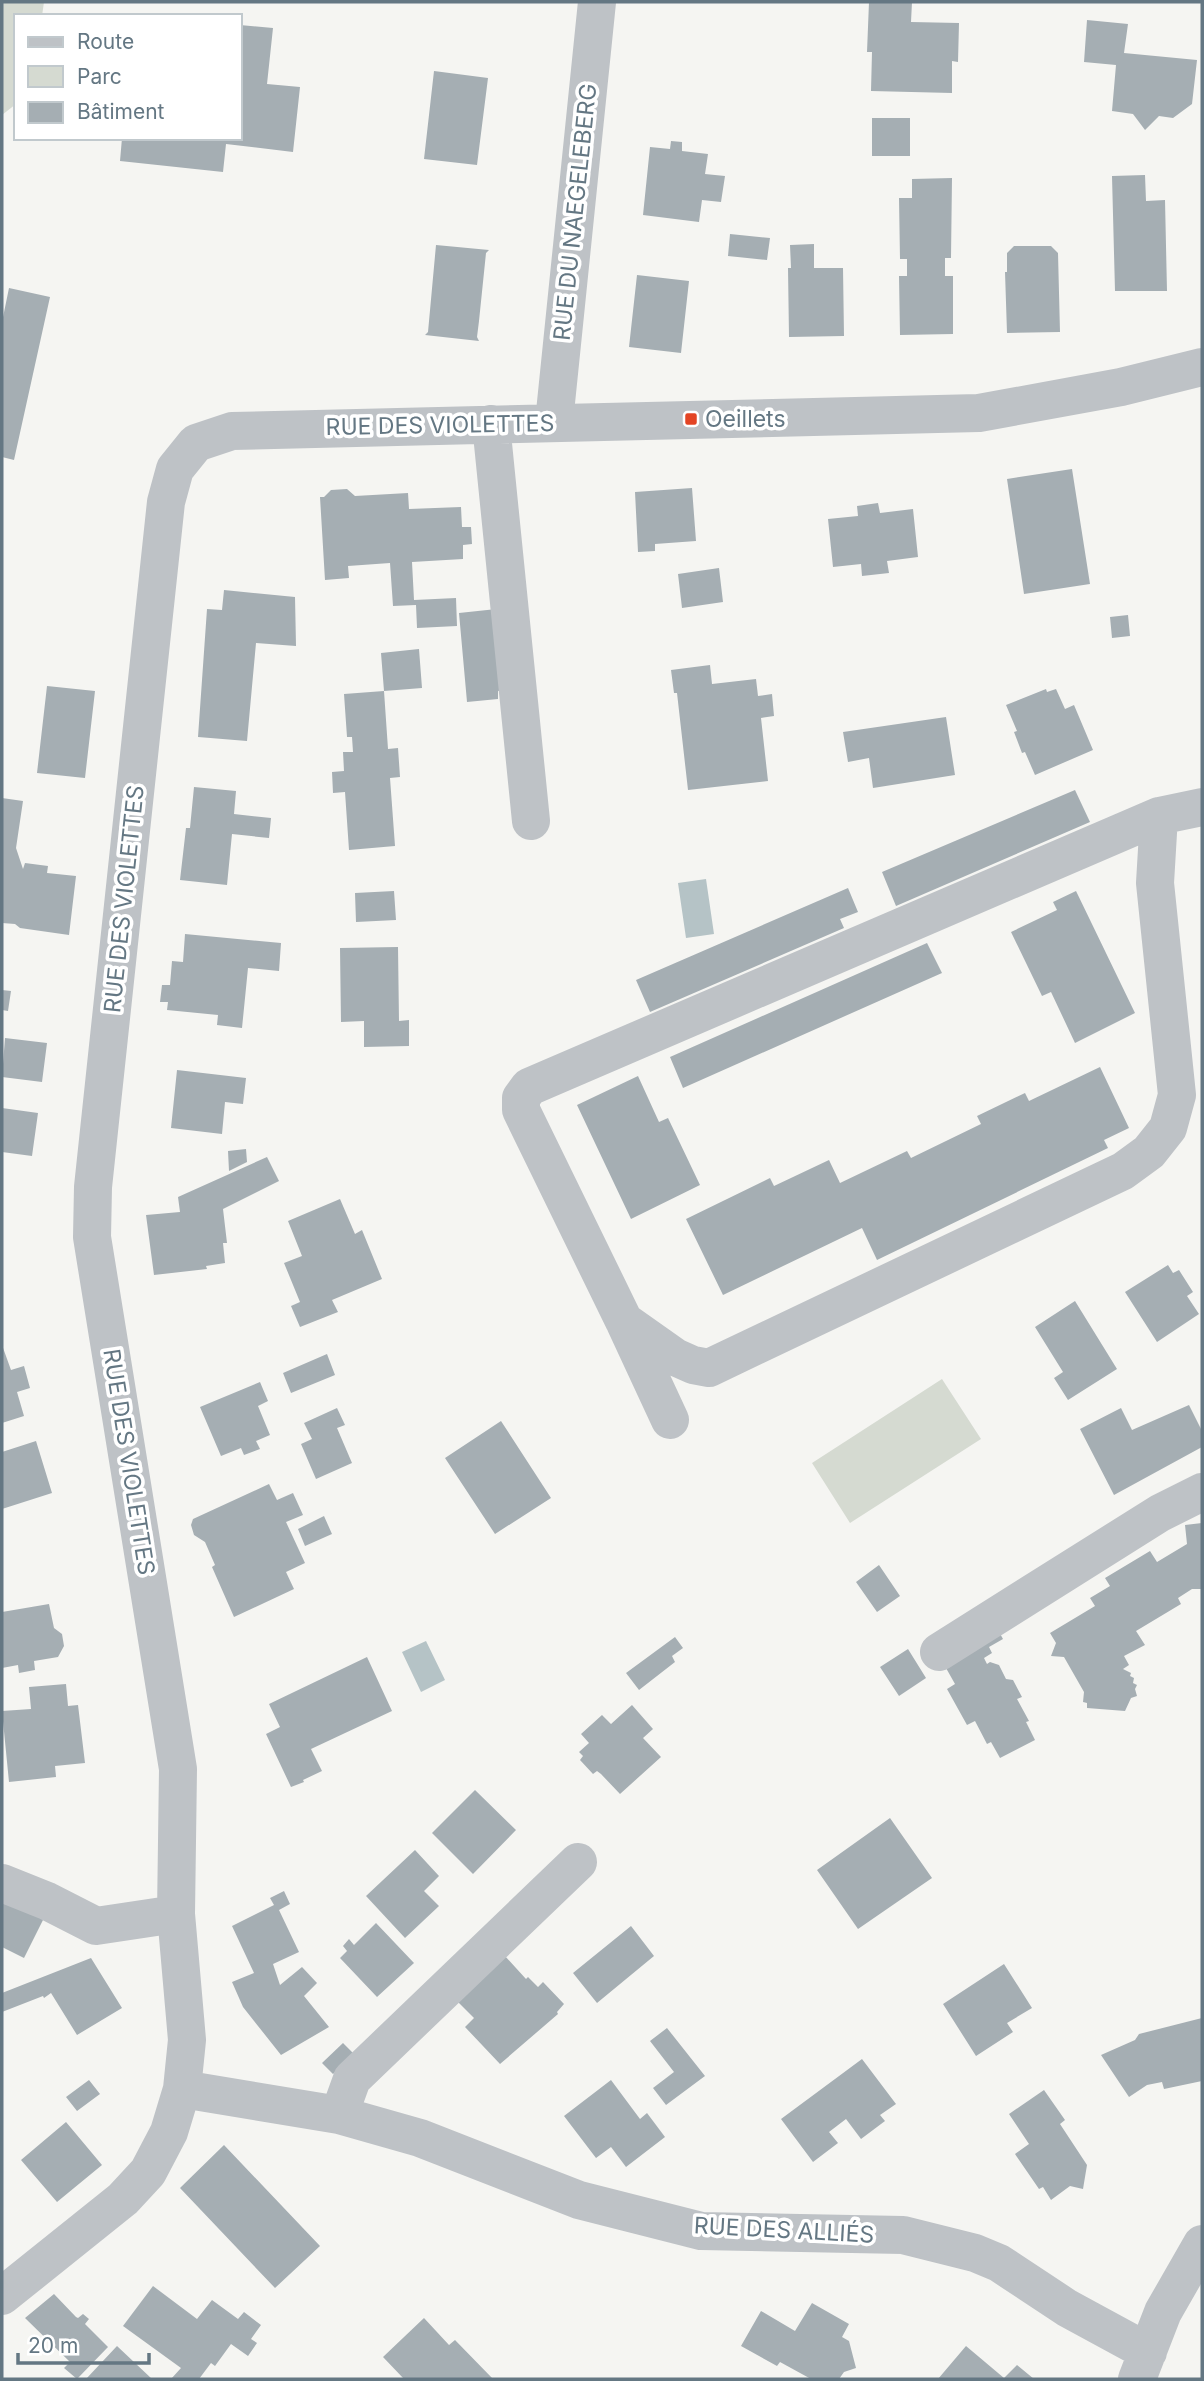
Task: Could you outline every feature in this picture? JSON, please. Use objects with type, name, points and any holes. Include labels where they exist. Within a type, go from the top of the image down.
[{"type":"street","name":"RUE DU NAEGELEBERG","points":[[554,422],[597,2]]},
{"type":"street","name":"RUE DES VIOLETTES","points":[[2,2296],[123,2199],[148,2172],[169,2132],[182,2089],[187,2040],[176,1914],[178,1769],[92,1237],[93,1187],[166,502],[175,469],[196,443],[232,431],[979,413],[1121,387],[1202,367]]},
{"type":"street","points":[[491,424],[531,821]]},
{"type":"street","points":[[670,1420],[521,1110],[521,1098],[529,1087],[1159,816],[1202,807]]},
{"type":"street","points":[[624,1321],[675,1357],[709,1368],[1123,1171],[1149,1152],[1168,1128],[1177,1095],[1155,883],[1159,816]]},
{"type":"street","points":[[939,1652],[1160,1513],[1202,1492]]},
{"type":"street","points":[[339,2115],[352,2079],[578,1862]]},
{"type":"street","points":[[2,1883],[47,1901],[96,1926],[176,1914]]},
{"type":"street","name":"RUE DES ALLIÉS","points":[[182,2089],[339,2115],[420,2138],[579,2200],[701,2231],[903,2235],[975,2253],[999,2263],[1067,2308],[1143,2366]]},
{"type":"street","points":[[1143,2366],[1163,2312],[1202,2244]]},
{"type":"green space","points":[[2,2],[44,2],[42,14],[14,14],[14,106],[2,115]]},
{"type":"green space","points":[[942,1379],[981,1439],[850,1523],[812,1463]]},
{"type":"shaded area","points":[[706,879],[714,934],[686,938],[678,883]]},
{"type":"shaded area","points":[[426,1641],[445,1680],[421,1692],[402,1652]]},
{"type":"building","points":[[869,2],[912,2],[911,22],[959,23],[958,62],[952,61],[952,93],[871,91],[872,52],[867,52]]},
{"type":"building","points":[[1087,20],[1128,24],[1124,53],[1197,60],[1192,104],[1173,118],[1159,116],[1145,130],[1133,114],[1112,111],[1116,65],[1084,62]]},
{"type":"building","points":[[242,25],[273,28],[267,84],[300,87],[293,152],[226,144],[223,172],[120,161],[122,140],[242,140]]},
{"type":"building","points":[[434,71],[488,78],[477,165],[424,159]]},
{"type":"building","points":[[872,118],[910,118],[910,156],[872,156]]},
{"type":"building","points":[[671,141],[682,142],[682,151],[708,154],[705,174],[725,176],[721,202],[702,200],[699,222],[643,215],[650,147],[670,149]]},
{"type":"building","points":[[1145,175],[1146,201],[1165,200],[1167,291],[1115,291],[1112,176]]},
{"type":"building","points":[[952,178],[951,258],[945,258],[945,276],[953,276],[953,334],[900,335],[899,276],[907,276],[907,259],[900,259],[899,198],[912,198],[912,179]]},
{"type":"building","points":[[730,234],[770,238],[767,260],[728,256]]},
{"type":"building","points":[[814,244],[814,268],[843,268],[844,336],[789,337],[790,245]]},
{"type":"building","points":[[436,245],[489,250],[486,253],[477,337],[479,341],[425,335],[428,332]]},
{"type":"building","points":[[1014,246],[1051,246],[1058,253],[1060,332],[1007,333],[1005,272],[1007,253]]},
{"type":"building","points":[[637,275],[689,281],[681,353],[629,347]]},
{"type":"building","points":[[9,288],[50,297],[14,460],[2,457],[2,322]]},
{"type":"building","points":[[1072,469],[1090,584],[1024,594],[1007,479]]},
{"type":"building","points":[[692,488],[696,541],[655,544],[655,551],[638,552],[635,492]]},
{"type":"building","points":[[347,489],[355,496],[408,493],[409,509],[461,507],[462,527],[471,527],[472,544],[463,545],[463,559],[412,562],[414,600],[456,598],[457,626],[417,628],[416,605],[393,606],[390,563],[348,566],[349,578],[325,580],[320,497],[324,497],[331,490]]},
{"type":"building","points":[[878,503],[880,513],[913,509],[918,557],[887,561],[889,573],[862,576],[861,564],[833,567],[828,519],[858,516],[857,506]]},
{"type":"building","points":[[719,568],[723,602],[682,608],[678,574]]},
{"type":"building","points":[[224,590],[295,597],[296,646],[256,643],[247,741],[198,737],[207,609],[222,610]]},
{"type":"building","points":[[506,608],[514,689],[498,691],[498,699],[467,702],[459,613]]},
{"type":"building","points":[[1128,615],[1130,636],[1112,638],[1110,617]]},
{"type":"building","points":[[419,649],[422,688],[384,691],[381,653]]},
{"type":"building","points":[[710,665],[712,684],[756,679],[758,696],[772,694],[774,716],[761,718],[768,781],[688,790],[677,693],[674,693],[671,670]]},
{"type":"building","points":[[47,686],[95,691],[85,778],[37,773]]},
{"type":"building","points":[[1046,689],[1047,692],[1056,689],[1065,709],[1074,705],[1093,750],[1035,775],[1025,752],[1022,753],[1014,732],[1017,731],[1006,705]]},
{"type":"building","points":[[384,691],[388,749],[398,748],[400,777],[390,778],[395,846],[349,850],[345,792],[333,793],[332,772],[344,771],[343,752],[353,752],[352,737],[347,737],[344,694]]},
{"type":"building","points":[[946,717],[955,775],[873,788],[869,758],[848,762],[843,732]]},
{"type":"building","points":[[194,787],[236,791],[234,814],[271,818],[269,838],[232,834],[227,885],[180,880],[186,828],[190,828]]},
{"type":"building","points":[[1075,790],[1090,822],[896,906],[882,872]]},
{"type":"building","points":[[2,798],[23,801],[16,848],[23,869],[25,863],[48,866],[47,873],[76,876],[69,935],[2,923]]},
{"type":"building","points":[[848,888],[858,912],[840,919],[844,928],[650,1012],[636,980]]},
{"type":"building","points":[[394,891],[396,920],[356,922],[355,893]]},
{"type":"building","points":[[1076,891],[1135,1013],[1075,1043],[1051,992],[1042,996],[1011,932],[1057,910],[1053,902]]},
{"type":"building","points":[[185,934],[281,943],[279,971],[248,968],[242,1028],[217,1025],[218,1015],[167,1010],[168,1002],[160,1002],[162,985],[170,985],[172,961],[183,962]]},
{"type":"building","points":[[927,943],[942,973],[683,1088],[670,1057]]},
{"type":"building","points":[[398,947],[399,1021],[409,1020],[409,1046],[364,1047],[364,1021],[341,1022],[340,948]]},
{"type":"building","points":[[2,990],[11,991],[8,1011],[2,1010]]},
{"type":"building","points":[[5,1038],[47,1043],[42,1082],[2,1077]]},
{"type":"building","points":[[1100,1067],[1129,1128],[1104,1140],[1108,1148],[877,1260],[862,1228],[723,1295],[686,1219],[770,1178],[774,1186],[829,1160],[840,1183],[907,1151],[911,1158],[981,1124],[977,1116],[1025,1093],[1029,1101]]},
{"type":"building","points":[[177,1070],[246,1078],[243,1104],[225,1102],[222,1134],[171,1128]]},
{"type":"building","points":[[638,1076],[659,1122],[668,1118],[700,1185],[631,1219],[577,1105]]},
{"type":"building","points":[[2,1108],[38,1113],[32,1156],[2,1152]]},
{"type":"building","points":[[246,1149],[247,1162],[229,1171],[228,1151]]},
{"type":"building","points":[[267,1157],[279,1181],[223,1209],[227,1243],[223,1243],[225,1263],[206,1266],[207,1269],[154,1275],[146,1215],[180,1212],[178,1197]]},
{"type":"building","points":[[340,1199],[355,1234],[362,1230],[382,1279],[332,1300],[338,1312],[300,1327],[291,1306],[300,1302],[284,1263],[302,1256],[288,1221]]},
{"type":"building","points":[[1168,1265],[1173,1273],[1179,1270],[1193,1292],[1187,1296],[1199,1314],[1157,1342],[1125,1292]]},
{"type":"building","points":[[1075,1301],[1117,1369],[1068,1400],[1054,1378],[1063,1372],[1035,1327]]},
{"type":"building","points":[[2,1345],[11,1370],[24,1366],[30,1388],[17,1392],[24,1416],[2,1423]]},
{"type":"building","points":[[327,1354],[335,1375],[291,1393],[283,1373]]},
{"type":"building","points":[[260,1382],[268,1401],[258,1406],[270,1435],[256,1441],[260,1449],[244,1455],[241,1448],[221,1456],[200,1407]]},
{"type":"building","points":[[1189,1405],[1202,1431],[1202,1447],[1114,1495],[1080,1429],[1121,1408],[1132,1430]]},
{"type":"building","points":[[337,1408],[345,1425],[337,1428],[352,1463],[316,1479],[301,1444],[312,1439],[304,1423]]},
{"type":"building","points":[[501,1421],[551,1498],[495,1534],[445,1458]]},
{"type":"building","points":[[36,1441],[52,1493],[2,1509],[2,1452]]},
{"type":"building","points":[[269,1484],[277,1500],[293,1493],[303,1515],[286,1522],[305,1563],[286,1572],[294,1589],[234,1617],[212,1567],[215,1565],[205,1542],[194,1535],[191,1525],[193,1519]]},
{"type":"building","points":[[324,1516],[332,1534],[305,1546],[298,1529]]},
{"type":"building","points":[[1202,1523],[1202,1589],[1192,1589],[1178,1598],[1181,1604],[1136,1631],[1145,1645],[1124,1656],[1129,1665],[1123,1669],[1134,1678],[1137,1696],[1131,1698],[1125,1711],[1087,1708],[1087,1703],[1083,1702],[1084,1692],[1064,1657],[1051,1656],[1056,1643],[1050,1633],[1095,1606],[1090,1598],[1110,1586],[1105,1578],[1150,1551],[1157,1562],[1187,1544],[1185,1525]]},
{"type":"building","points":[[879,1565],[900,1596],[877,1612],[856,1582]]},
{"type":"building","points":[[49,1604],[54,1628],[62,1634],[64,1646],[58,1657],[34,1661],[35,1670],[19,1673],[18,1665],[2,1668],[2,1612]]},
{"type":"building","points":[[998,1630],[1003,1639],[989,1647],[992,1653],[984,1658],[987,1664],[990,1662],[999,1665],[1006,1679],[1013,1680],[1022,1697],[1017,1699],[1029,1721],[1026,1722],[1035,1740],[1000,1758],[991,1742],[987,1744],[975,1721],[967,1725],[947,1689],[955,1684],[946,1668]]},
{"type":"building","points":[[675,1637],[683,1648],[672,1656],[675,1662],[639,1690],[626,1673]]},
{"type":"building","points":[[908,1649],[926,1678],[899,1696],[880,1667]]},
{"type":"building","points":[[367,1657],[392,1711],[311,1749],[322,1771],[291,1787],[266,1734],[280,1727],[269,1704]]},
{"type":"building","points":[[66,1684],[68,1706],[78,1705],[85,1763],[55,1766],[56,1777],[9,1782],[2,1711],[31,1709],[29,1687]]},
{"type":"building","points":[[632,1705],[653,1729],[643,1738],[661,1757],[620,1794],[601,1774],[597,1771],[593,1774],[580,1760],[583,1756],[579,1752],[589,1743],[581,1734],[602,1715],[611,1724]]},
{"type":"building","points":[[475,1790],[516,1830],[473,1874],[432,1833]]},
{"type":"building","points":[[890,1818],[932,1878],[858,1929],[817,1870]]},
{"type":"building","points":[[415,1850],[439,1876],[424,1891],[439,1906],[405,1938],[366,1896]]},
{"type":"building","points":[[284,1891],[290,1904],[279,1910],[299,1952],[273,1964],[280,1985],[302,1967],[317,1983],[304,1996],[329,2027],[281,2055],[243,2007],[232,1982],[254,1973],[232,1926],[274,1905],[270,1898]]},
{"type":"building","points":[[2,1895],[45,1916],[24,1958],[2,1947]]},
{"type":"building","points":[[376,1923],[414,1963],[377,1997],[340,1958],[347,1951],[343,1946],[349,1939],[354,1945]]},
{"type":"building","points":[[631,1926],[654,1956],[597,2003],[573,1973]]},
{"type":"building","points":[[504,1955],[526,1979],[528,1977],[538,1987],[543,1982],[564,2004],[558,2014],[500,2064],[465,2027],[474,2018],[456,2000]]},
{"type":"building","points":[[91,1958],[122,2008],[77,2035],[51,1993],[44,1998],[43,1996],[2,2012],[2,1993]]},
{"type":"building","points":[[1004,1964],[1032,2008],[1007,2023],[1013,2032],[976,2056],[943,2004]]},
{"type":"building","points":[[1202,2018],[1202,2081],[1164,2089],[1162,2082],[1147,2085],[1129,2097],[1101,2055],[1135,2040],[1139,2034]]},
{"type":"building","points":[[667,2028],[705,2076],[666,2105],[653,2088],[674,2072],[650,2041]]},
{"type":"building","points":[[343,2043],[354,2054],[333,2074],[322,2063]]},
{"type":"building","points":[[862,2059],[896,2104],[880,2115],[885,2121],[861,2139],[846,2119],[829,2132],[838,2143],[813,2162],[781,2119]]},
{"type":"building","points":[[89,2080],[100,2094],[77,2111],[66,2097]]},
{"type":"building","points":[[611,2080],[640,2119],[647,2113],[665,2137],[626,2167],[611,2147],[596,2158],[564,2116]]},
{"type":"building","points":[[1044,2090],[1065,2120],[1060,2124],[1087,2165],[1083,2189],[1070,2186],[1051,2200],[1043,2187],[1039,2189],[1015,2154],[1029,2144],[1009,2114]]},
{"type":"building","points":[[66,2122],[102,2165],[57,2202],[21,2160]]},
{"type":"building","points":[[224,2145],[320,2246],[275,2288],[180,2188]]},
{"type":"building","points":[[153,2286],[197,2319],[212,2300],[238,2319],[244,2312],[261,2325],[251,2339],[257,2343],[248,2356],[231,2344],[215,2366],[211,2363],[199,2379],[171,2379],[181,2368],[123,2326]]},
{"type":"building","points":[[54,2294],[76,2317],[83,2314],[89,2319],[85,2324],[108,2347],[77,2379],[64,2368],[70,2362],[25,2318]]},
{"type":"building","points":[[812,2303],[849,2324],[842,2337],[849,2341],[856,2368],[844,2372],[839,2379],[811,2379],[780,2362],[777,2366],[741,2346],[761,2311],[795,2331]]},
{"type":"building","points":[[424,2318],[449,2345],[455,2340],[493,2379],[404,2379],[383,2357]]},
{"type":"building","points":[[117,2346],[152,2379],[86,2379]]},
{"type":"building","points":[[966,2346],[1004,2378],[1017,2365],[1034,2379],[938,2379]]},
{"type":"place","name":"Oeillets","points":[[691,419]]}]
